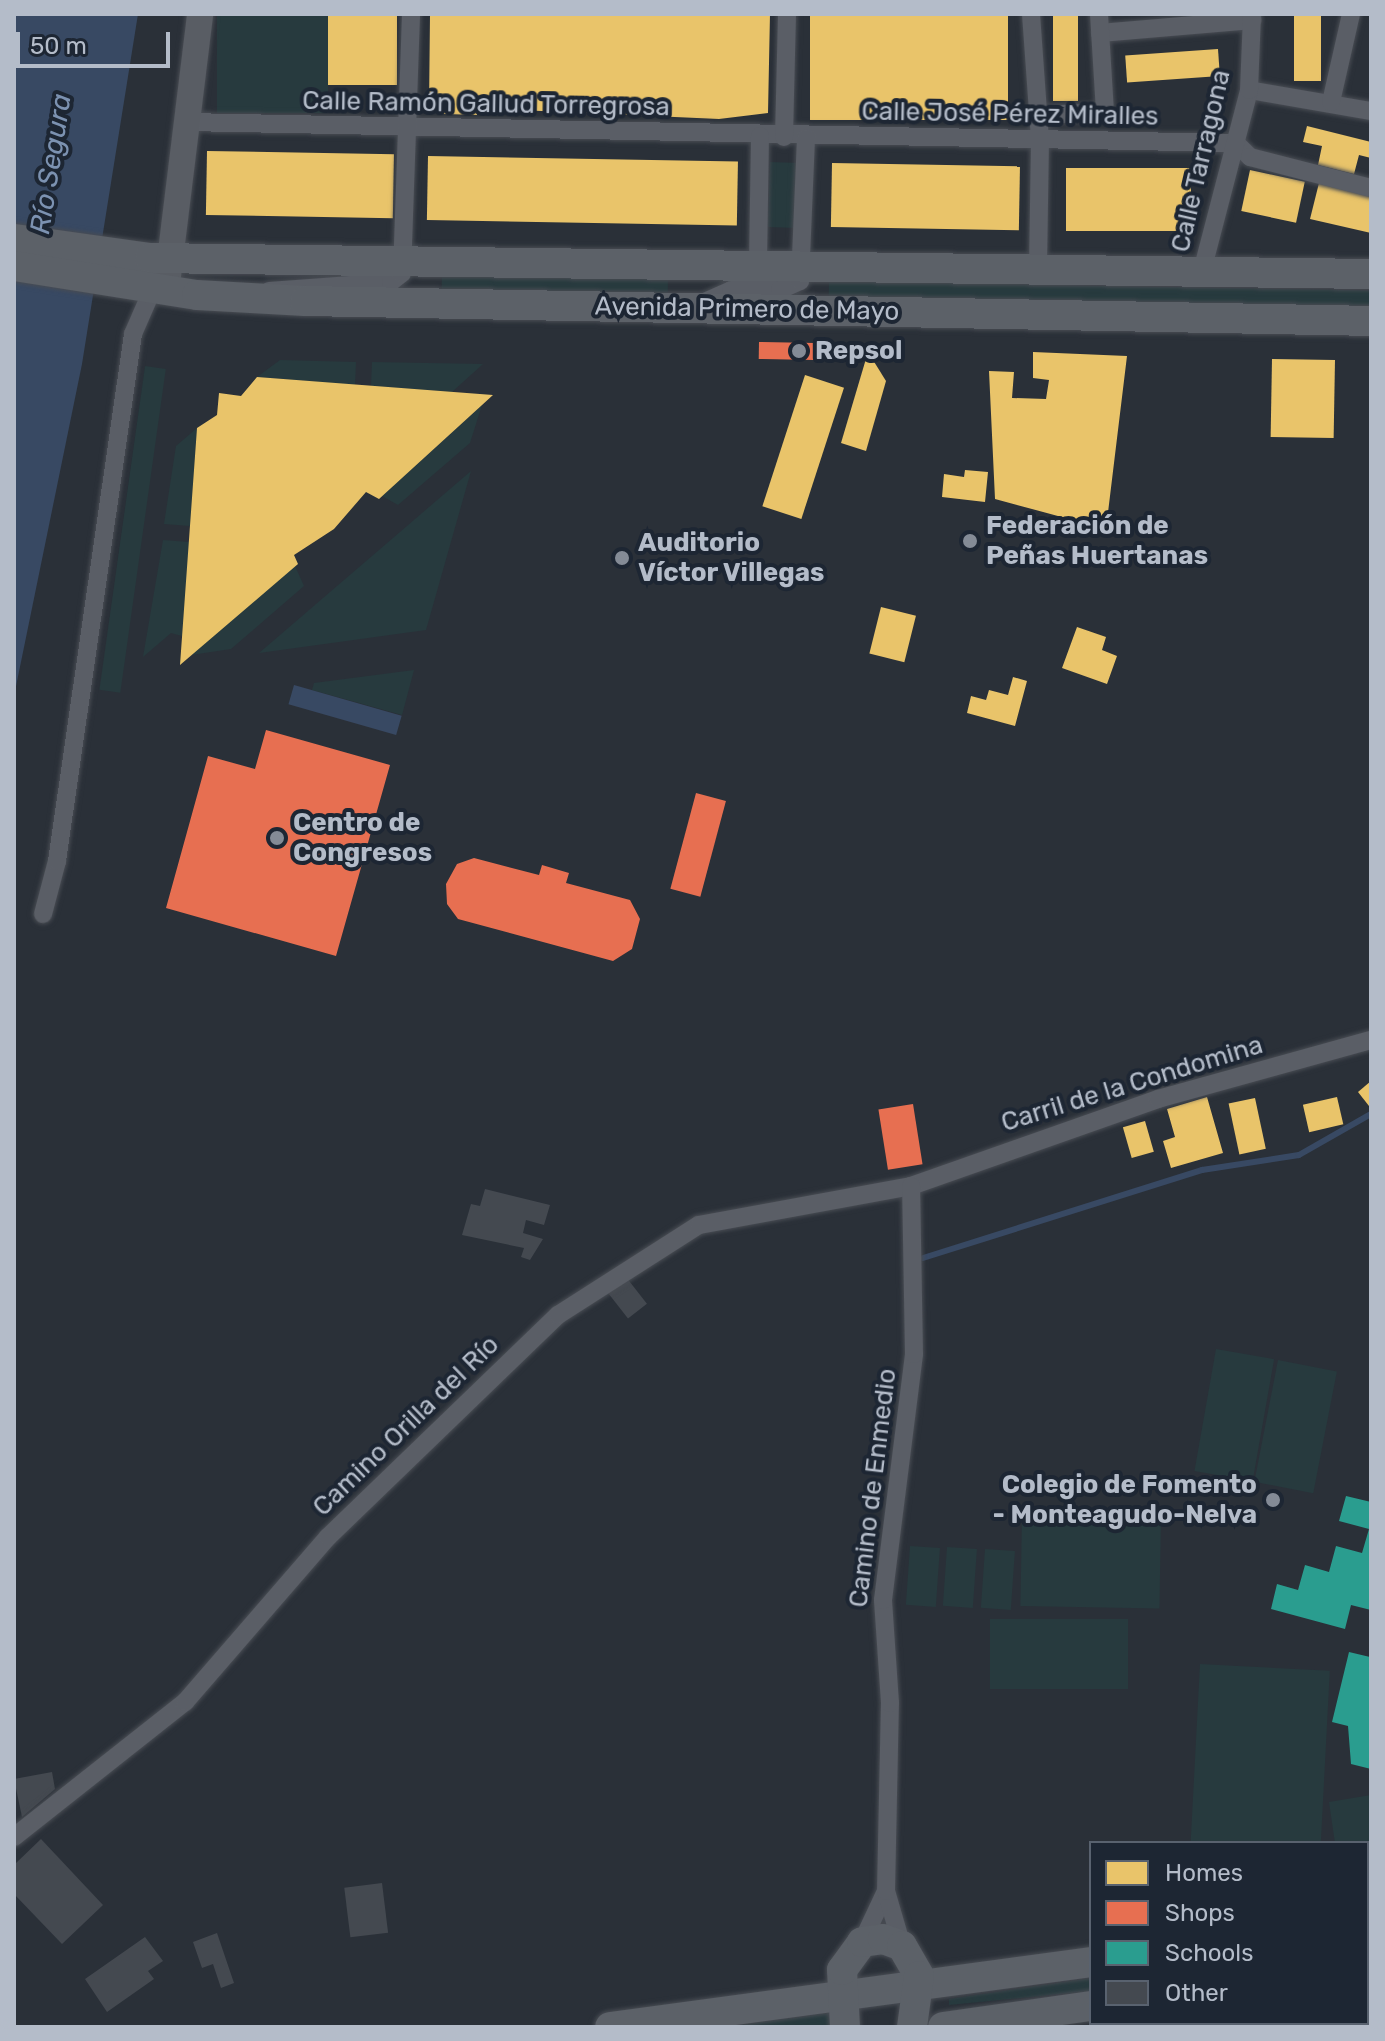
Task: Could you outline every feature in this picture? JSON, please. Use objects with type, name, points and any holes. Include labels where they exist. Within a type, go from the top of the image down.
[{"type":"main road","points":[[167,290],[167,258],[200,14]]},
{"type":"main road","points":[[14,239],[126,269]]},
{"type":"main road","name":"Avenida Primero de Mayo","points":[[126,269],[167,258],[406,257],[1371,274]]},
{"type":"main road","points":[[14,266],[126,269]]},
{"type":"main road","name":"Avenida Primero de Mayo","points":[[126,269],[167,290],[244,298],[1371,321]]},
{"type":"main road","points":[[842,2013],[842,1970],[862,1942],[902,1946],[920,1987],[912,2027]]},
{"type":"main road","points":[[610,2027],[842,2013],[920,1987],[1089,1962]]},
{"type":"main road","points":[[943,2027],[1089,2006]]},
{"type":"street","points":[[244,298],[301,284],[391,282],[406,257],[411,14]]},
{"type":"street","points":[[784,137],[787,14]]},
{"type":"street","points":[[1031,14],[1040,140],[1038,268]]},
{"type":"street","points":[[1331,102],[1351,14]]},
{"type":"street","points":[[1039,115],[1105,112],[1100,24],[1252,17]]},
{"type":"street","name":"Calle Tarragona","points":[[1202,271],[1249,90],[1252,17]]},
{"type":"street","points":[[1249,90],[1371,111]]},
{"type":"street","name":"Calle Ramón Gallud Torregrosa","points":[[186,122],[409,131],[784,137]]},
{"type":"street","points":[[760,136],[777,263],[832,311]]},
{"type":"street","name":"Calle José Pérez Miralles","points":[[784,137],[1236,143]]},
{"type":"street","points":[[693,308],[777,263],[806,138]]},
{"type":"street","points":[[1236,143],[1250,157],[1371,188]]},
{"type":"street","points":[[43,914],[57,861],[133,334],[167,290]]},
{"type":"street","name":"Carril de la Condomina","points":[[911,1186],[1158,1099],[1371,1040]]},
{"type":"street","name":"Camino Orilla del Río","points":[[14,1837],[185,1702],[328,1537],[567,1308],[699,1225],[911,1186]]},
{"type":"street","name":"Camino de Enmedio","points":[[886,1891],[890,1703],[883,1600],[914,1354],[911,1186]]},
{"type":"street","points":[[862,1942],[886,1891]]},
{"type":"street","points":[[886,1891],[902,1946]]},
{"type":"green space","points":[[217,14],[328,14],[328,113],[217,113]]},
{"type":"green space","points":[[770,162],[800,163],[798,228],[768,227]]},
{"type":"green space","points":[[442,273],[668,277],[668,293],[442,289]]},
{"type":"green space","points":[[829,281],[1371,290],[1371,306],[829,297]]},
{"type":"green space","points":[[280,360],[356,362],[355,385],[257,377]]},
{"type":"green space","points":[[372,362],[483,364],[452,392],[371,386]]},
{"type":"green space","points":[[145,366],[166,369],[120,693],[99,690]]},
{"type":"green space","points":[[482,405],[470,443],[398,505],[382,496]]},
{"type":"green space","points":[[197,428],[190,526],[164,524],[176,446]]},
{"type":"green space","points":[[471,471],[426,630],[259,653]]},
{"type":"green space","points":[[163,540],[189,542],[182,636],[171,633],[143,657]]},
{"type":"green space","points":[[295,566],[304,586],[231,649],[191,655]]},
{"type":"green space","points":[[414,670],[402,715],[312,690],[314,683]]},
{"type":"green space","points":[[1216,1349],[1274,1359],[1253,1481],[1194,1471]]},
{"type":"green space","points":[[1278,1360],[1337,1371],[1313,1493],[1254,1482]]},
{"type":"green space","points":[[1022,1516],[1161,1518],[1159,1608],[1020,1606]]},
{"type":"green space","points":[[910,1546],[940,1548],[936,1607],[906,1605]]},
{"type":"green space","points":[[947,1547],[977,1549],[973,1608],[943,1606]]},
{"type":"green space","points":[[985,1549],[1015,1551],[1011,1610],[981,1608]]},
{"type":"green space","points":[[990,1619],[1128,1619],[1128,1689],[990,1689]]},
{"type":"green space","points":[[1200,1664],[1330,1671],[1321,1841],[1191,1841]]},
{"type":"green space","points":[[1371,1795],[1371,1858],[1369,1841],[1335,1841],[1329,1802]]},
{"type":"green space","points":[[1089,1978],[1089,1991],[949,2005],[949,1999]]},
{"type":"green space","points":[[830,2013],[831,2027],[723,2027]]},
{"type":"water","name":"Río Segura","points":[[14,14],[138,14],[82,364],[14,696]]},
{"type":"water","points":[[294,685],[402,716],[396,735],[288,704]]},
{"type":"building: Homes","points":[[328,14],[397,14],[397,85],[328,85]]},
{"type":"building: Homes","points":[[430,14],[770,14],[768,113],[719,119],[477,108],[477,115],[444,114],[429,108]]},
{"type":"building: Homes","points":[[810,14],[1008,14],[1008,120],[810,120]]},
{"type":"building: Homes","points":[[1053,14],[1078,14],[1078,101],[1053,101]]},
{"type":"building: Homes","points":[[1294,14],[1321,14],[1321,81],[1294,81]]},
{"type":"building: Homes","points":[[1218,49],[1220,76],[1127,82],[1125,55]]},
{"type":"building: Homes","points":[[1307,126],[1371,142],[1371,158],[1359,155],[1354,174],[1318,165],[1322,146],[1303,142]]},
{"type":"building: Homes","points":[[207,151],[394,154],[393,218],[206,215]]},
{"type":"building: Homes","points":[[428,156],[738,161],[737,225],[427,220]]},
{"type":"building: Homes","points":[[832,163],[1020,166],[1019,230],[831,227]]},
{"type":"building: Homes","points":[[1066,168],[1191,168],[1191,231],[1066,231]]},
{"type":"building: Homes","points":[[1250,170],[1305,182],[1296,223],[1241,211]]},
{"type":"building: Homes","points":[[1319,183],[1371,195],[1371,233],[1310,219]]},
{"type":"building: Homes","points":[[868,352],[886,381],[866,451],[841,443]]},
{"type":"building: Homes","points":[[1033,352],[1127,356],[1106,529],[995,499],[989,371],[1014,372],[1012,398],[1046,399],[1049,380],[1033,378]]},
{"type":"building: Homes","points":[[1272,359],[1335,360],[1334,438],[1271,437]]},
{"type":"building: Homes","points":[[805,375],[844,388],[801,519],[762,506]]},
{"type":"building: Homes","points":[[257,377],[493,395],[379,499],[366,492],[334,529],[294,555],[298,564],[180,665],[197,428],[217,415],[219,393],[241,396]]},
{"type":"building: Homes","points":[[965,470],[988,472],[985,502],[942,497],[944,474],[964,477]]},
{"type":"building: Homes","points":[[881,607],[916,616],[904,662],[869,654]]},
{"type":"building: Homes","points":[[1077,627],[1106,637],[1102,650],[1117,656],[1107,684],[1062,668]]},
{"type":"building: Homes","points":[[1013,677],[1027,681],[1015,726],[967,713],[971,696],[986,700],[989,690],[1008,695]]},
{"type":"building: Homes","points":[[1371,1081],[1371,1104],[1369,1106],[1358,1092]]},
{"type":"building: Homes","points":[[1207,1097],[1223,1153],[1171,1168],[1163,1141],[1175,1137],[1167,1109]]},
{"type":"building: Homes","points":[[1337,1097],[1343,1124],[1309,1132],[1303,1105]]},
{"type":"building: Homes","points":[[1255,1098],[1266,1149],[1239,1154],[1229,1104]]},
{"type":"building: Homes","points":[[1145,1121],[1154,1152],[1132,1158],[1123,1127]]},
{"type":"building: Shops","points":[[759,342],[828,343],[828,360],[759,359]]},
{"type":"building: Shops","name":"Centro de Congresos","points":[[266,730],[390,765],[336,956],[166,908],[208,756],[255,769]]},
{"type":"building: Shops","points":[[696,793],[726,801],[700,897],[670,889]]},
{"type":"building: Shops","points":[[474,858],[539,875],[542,865],[569,873],[566,883],[630,900],[640,919],[632,949],[613,961],[458,919],[447,904],[446,884],[457,864]]},
{"type":"building: Shops","points":[[913,1104],[923,1164],[888,1170],[878,1109]]},
{"type":"building: Schools","points":[[1346,1496],[1371,1502],[1371,1610],[1351,1605],[1345,1629],[1271,1609],[1277,1584],[1298,1590],[1305,1565],[1329,1572],[1336,1546],[1362,1553],[1369,1529],[1339,1521]]},
{"type":"building: Schools","points":[[1349,1652],[1370,1657],[1371,1769],[1351,1764],[1348,1726],[1332,1722]]},
{"type":"building: Other","points":[[485,1189],[550,1205],[544,1225],[526,1220],[523,1233],[543,1239],[530,1260],[521,1257],[524,1248],[462,1235],[471,1204],[480,1206]]},
{"type":"building: Other","points":[[626,1277],[647,1304],[628,1319],[607,1292]]},
{"type":"building: Other","points":[[52,1772],[55,1789],[22,1817],[14,1779]]},
{"type":"building: Other","points":[[41,1839],[103,1905],[62,1944],[14,1894],[14,1865]]},
{"type":"building: Other","points":[[382,1883],[388,1933],[350,1937],[344,1888]]},
{"type":"building: Other","points":[[217,1933],[234,1983],[221,1988],[213,1964],[202,1968],[193,1942]]},
{"type":"building: Other","points":[[145,1937],[163,1961],[148,1971],[154,1979],[107,2012],[85,1979]]},
{"type":"waterway","points":[[923,1258],[1202,1170],[1299,1155],[1371,1114]]},
{"type":"place","name":"Repsol","points":[[799,351]]},
{"type":"place","name":"Federación de Peñas Huertanas","points":[[970,541]]},
{"type":"place","name":"Auditorio Víctor Villegas","points":[[622,558]]},
{"type":"place","name":"Centro de Congresos","points":[[277,838]]},
{"type":"place","name":"Colegio de Fomento - Monteagudo-Nelva","points":[[1273,1500]]}]
